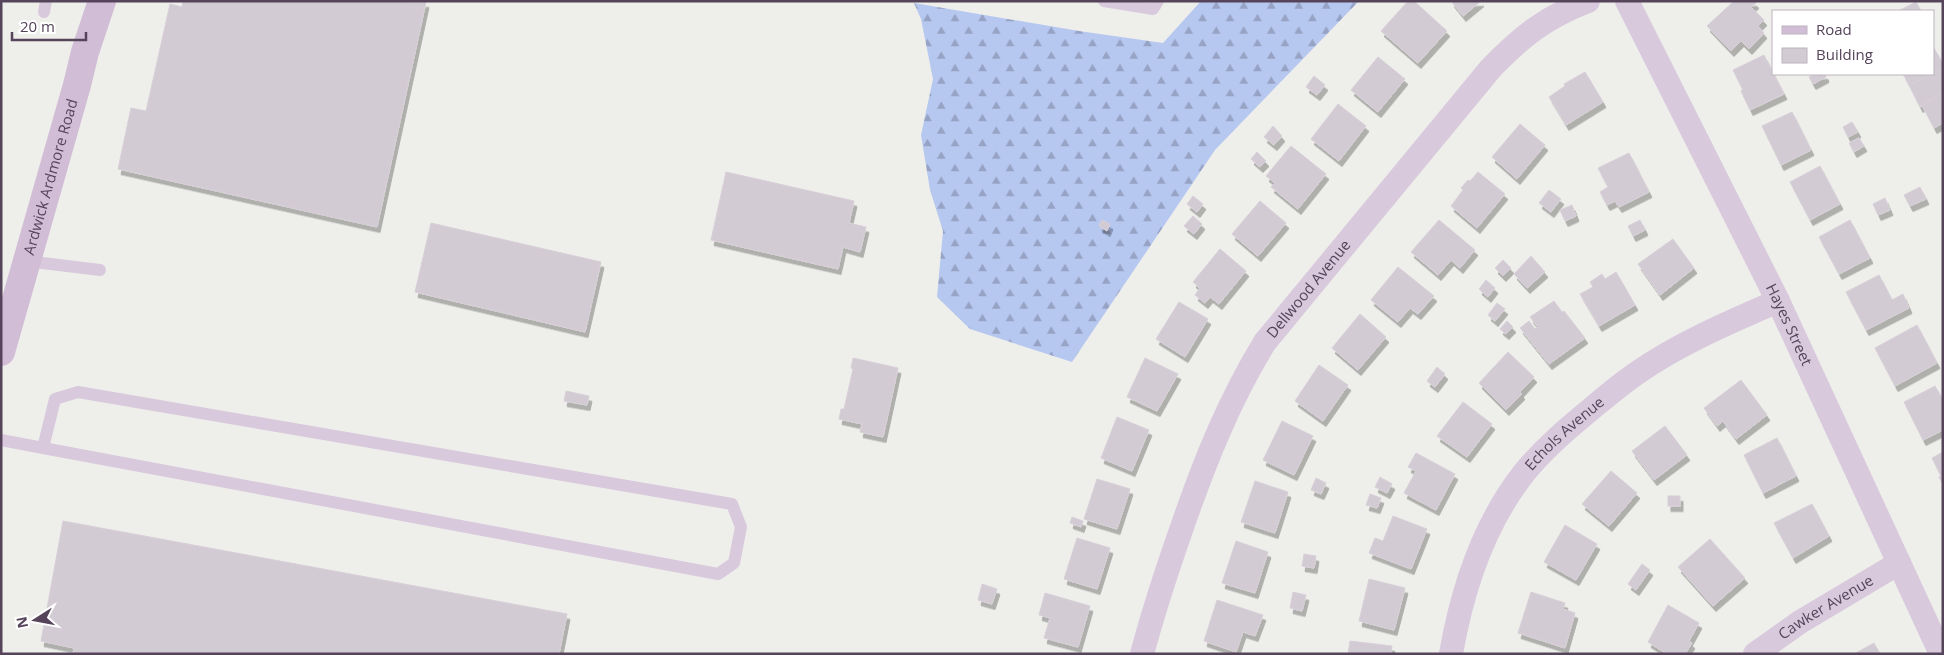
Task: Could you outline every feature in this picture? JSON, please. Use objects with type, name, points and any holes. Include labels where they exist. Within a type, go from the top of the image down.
[{"type":"main road","name":"Ardwick Ardmore Road","points":[[1,352],[85,52],[102,1]]},
{"type":"street","name":"Dellwood Avenue","points":[[1142,654],[1154,608],[1201,470],[1229,405],[1265,342],[1491,68],[1526,34],[1568,9],[1588,1]]},
{"type":"street","name":"Hayes Street","points":[[1627,1],[1778,301],[1941,654]]},
{"type":"street","name":"Echols Avenue","points":[[1451,654],[1459,610],[1483,542],[1507,497],[1524,473],[1546,448],[1637,373],[1717,328],[1778,301]]},
{"type":"street","name":"Cawker Avenue","points":[[1755,654],[1800,622],[1899,563]]},
{"type":"lane","points":[[1104,1],[1153,9],[1158,1]]},
{"type":"lane","points":[[26,261],[68,268],[100,270]]},
{"type":"lane","points":[[1,440],[43,448],[718,574],[734,563],[741,527],[732,504],[78,392],[55,399],[43,448]]},
{"type":"green space","points":[[1201,1],[1359,1],[1215,150],[1072,362],[970,329],[937,297],[943,231],[930,190],[921,135],[933,79],[921,19],[914,3],[1163,43]]},
{"type":"building","points":[[183,1],[426,2],[377,227],[118,169],[131,108],[146,111],[170,4],[182,7]]},
{"type":"building","points":[[1408,1],[1414,1],[1447,31],[1418,63],[1381,31]]},
{"type":"building","points":[[1451,1],[1481,1],[1463,16]]},
{"type":"building","points":[[1734,1],[1754,1],[1756,3],[1751,7],[1764,20],[1758,26],[1764,33],[1749,49],[1741,41],[1731,51],[1707,26]]},
{"type":"building","points":[[1916,2],[1920,10],[1900,10]]},
{"type":"building","points":[[1934,48],[1943,64],[1943,68],[1934,72]]},
{"type":"building","points":[[1764,55],[1772,71],[1772,75],[1774,75],[1784,94],[1750,110],[1733,70]]},
{"type":"building","points":[[1378,57],[1405,79],[1378,112],[1351,90]]},
{"type":"building","points":[[1943,68],[1943,93],[1920,107],[1909,85],[1929,75],[1934,75],[1934,72]]},
{"type":"building","points":[[1585,72],[1603,102],[1566,125],[1549,97],[1565,86],[1564,84]]},
{"type":"building","points":[[1825,75],[1826,77],[1813,84],[1809,77]]},
{"type":"building","points":[[1904,75],[1930,75],[1909,85]]},
{"type":"building","points":[[1314,76],[1325,85],[1317,95],[1306,87]]},
{"type":"building","points":[[1943,93],[1943,123],[1934,128],[1922,105]]},
{"type":"building","points":[[1338,104],[1366,126],[1339,161],[1311,139]]},
{"type":"building","points":[[1792,112],[1811,150],[1781,165],[1762,126]]},
{"type":"building","points":[[1852,122],[1858,132],[1848,137],[1843,127]]},
{"type":"building","points":[[1520,124],[1545,145],[1517,179],[1492,157]]},
{"type":"building","points":[[1273,126],[1282,136],[1274,145],[1264,137]]},
{"type":"building","points":[[1859,138],[1864,146],[1854,152],[1849,143]]},
{"type":"building","points":[[1291,146],[1326,174],[1298,209],[1271,187],[1275,183],[1266,176]]},
{"type":"building","points":[[1257,152],[1266,161],[1260,167],[1251,159]]},
{"type":"building","points":[[1629,153],[1649,192],[1619,207],[1615,201],[1607,205],[1600,192],[1608,187],[1598,168]]},
{"type":"building","points":[[1820,166],[1840,204],[1810,220],[1790,182]]},
{"type":"building","points":[[726,172],[854,201],[849,223],[866,227],[860,252],[843,247],[838,269],[711,240]]},
{"type":"building","points":[[1478,172],[1505,194],[1477,228],[1451,206],[1463,190],[1461,188]]},
{"type":"building","points":[[1920,187],[1926,199],[1910,206],[1904,195]]},
{"type":"building","points":[[1549,190],[1561,199],[1551,212],[1539,203]]},
{"type":"building","points":[[1193,196],[1203,204],[1197,212],[1187,204]]},
{"type":"building","points":[[1885,198],[1890,210],[1878,215],[1873,204]]},
{"type":"building","points":[[1260,201],[1286,223],[1258,256],[1232,234]]},
{"type":"building","points":[[1572,205],[1576,216],[1565,221],[1560,210]]},
{"type":"building","points":[[1193,216],[1202,224],[1194,234],[1184,226]]},
{"type":"building","points":[[1102,220],[1110,224],[1107,231],[1099,226]]},
{"type":"building","points":[[1439,220],[1475,250],[1460,268],[1451,260],[1438,275],[1411,252]]},
{"type":"building","points":[[1640,220],[1645,230],[1633,236],[1628,226]]},
{"type":"building","points":[[1850,220],[1870,258],[1839,274],[1819,237]]},
{"type":"building","points":[[431,223],[601,262],[585,332],[415,292]]},
{"type":"building","points":[[1673,239],[1694,268],[1660,295],[1638,264]]},
{"type":"building","points":[[1220,249],[1246,271],[1219,304],[1210,297],[1205,303],[1195,295],[1200,288],[1193,282]]},
{"type":"building","points":[[1531,256],[1545,272],[1527,288],[1514,274]]},
{"type":"building","points":[[1503,260],[1511,268],[1503,276],[1495,268]]},
{"type":"building","points":[[1398,267],[1434,296],[1418,314],[1410,308],[1398,322],[1371,300]]},
{"type":"building","points":[[1616,272],[1635,305],[1599,326],[1580,294],[1593,287],[1590,282],[1602,274],[1605,279]]},
{"type":"building","points":[[1879,275],[1892,300],[1903,294],[1909,308],[1866,330],[1846,292]]},
{"type":"building","points":[[1486,280],[1495,288],[1488,297],[1479,289]]},
{"type":"building","points":[[1554,301],[1585,338],[1549,364],[1520,328],[1529,321],[1535,329],[1538,327],[1530,317]]},
{"type":"building","points":[[1179,302],[1208,319],[1185,357],[1156,339]]},
{"type":"building","points":[[1497,303],[1505,309],[1495,321],[1488,315]]},
{"type":"building","points":[[1360,314],[1386,337],[1358,370],[1332,348]]},
{"type":"building","points":[[1507,321],[1513,327],[1506,334],[1500,329]]},
{"type":"building","points":[[1917,325],[1937,363],[1895,386],[1875,348]]},
{"type":"building","points":[[1508,352],[1534,377],[1520,392],[1522,394],[1506,410],[1479,383]]},
{"type":"building","points":[[853,358],[898,368],[883,437],[860,432],[862,424],[839,419],[841,409],[844,409],[853,369],[851,368]]},
{"type":"building","points":[[1145,358],[1178,374],[1157,411],[1127,397]]},
{"type":"building","points":[[1319,365],[1348,385],[1323,421],[1295,401]]},
{"type":"building","points":[[1437,367],[1445,374],[1435,387],[1427,381]]},
{"type":"building","points":[[1741,380],[1767,415],[1736,439],[1723,421],[1717,426],[1704,408]]},
{"type":"building","points":[[1935,386],[1943,400],[1943,430],[1923,440],[1904,402]]},
{"type":"building","points":[[566,391],[589,396],[587,405],[564,401]]},
{"type":"building","points":[[1463,402],[1492,424],[1467,457],[1437,436]]},
{"type":"building","points":[[1117,417],[1149,430],[1132,471],[1101,458]]},
{"type":"building","points":[[1282,421],[1313,436],[1294,475],[1263,460]]},
{"type":"building","points":[[1665,426],[1687,455],[1654,480],[1632,451]]},
{"type":"building","points":[[1777,438],[1796,476],[1763,493],[1744,455]]},
{"type":"building","points":[[1943,452],[1943,484],[1932,458]]},
{"type":"building","points":[[1416,453],[1455,474],[1436,510],[1404,493],[1416,471],[1408,467]]},
{"type":"building","points":[[1611,471],[1637,493],[1609,526],[1582,504]]},
{"type":"building","points":[[1380,477],[1392,484],[1387,493],[1375,487]]},
{"type":"building","points":[[1316,478],[1326,483],[1321,494],[1311,490]]},
{"type":"building","points":[[1097,479],[1130,489],[1117,529],[1084,519]]},
{"type":"building","points":[[1255,481],[1288,492],[1275,533],[1241,522]]},
{"type":"building","points":[[1370,494],[1381,498],[1377,508],[1366,505]]},
{"type":"building","points":[[1668,496],[1680,496],[1680,506],[1668,506]]},
{"type":"building","points":[[1812,504],[1829,536],[1793,558],[1774,523]]},
{"type":"building","points":[[1393,516],[1427,529],[1411,569],[1369,553],[1375,538],[1383,541]]},
{"type":"building","points":[[1072,517],[1083,521],[1081,527],[1070,523]]},
{"type":"building","points":[[63,521],[567,614],[559,654],[73,654],[74,648],[41,641]]},
{"type":"building","points":[[1565,525],[1597,544],[1576,580],[1544,562]]},
{"type":"building","points":[[1077,538],[1110,548],[1097,589],[1064,579]]},
{"type":"building","points":[[1710,539],[1745,578],[1713,606],[1678,567]]},
{"type":"building","points":[[1236,541],[1268,552],[1255,593],[1222,583]]},
{"type":"building","points":[[1304,554],[1316,556],[1314,568],[1302,566]]},
{"type":"building","points":[[1642,564],[1650,570],[1636,590],[1628,584]]},
{"type":"building","points":[[1369,579],[1405,588],[1394,630],[1359,621]]},
{"type":"building","points":[[982,584],[997,589],[992,604],[978,600]]},
{"type":"building","points":[[1293,592],[1306,595],[1302,611],[1290,608]]},
{"type":"building","points":[[1531,592],[1565,603],[1563,609],[1575,613],[1565,648],[1518,633]]},
{"type":"building","points":[[1045,593],[1090,606],[1078,647],[1044,638],[1050,618],[1039,615]]},
{"type":"building","points":[[1217,600],[1263,615],[1255,636],[1243,632],[1236,652],[1204,641]]},
{"type":"building","points":[[1668,605],[1699,623],[1689,641],[1692,643],[1685,654],[1667,654],[1648,642]]},
{"type":"building","points":[[1350,641],[1392,646],[1391,654],[1348,654]]},
{"type":"building","points":[[1874,643],[1880,654],[1854,654]]}]
